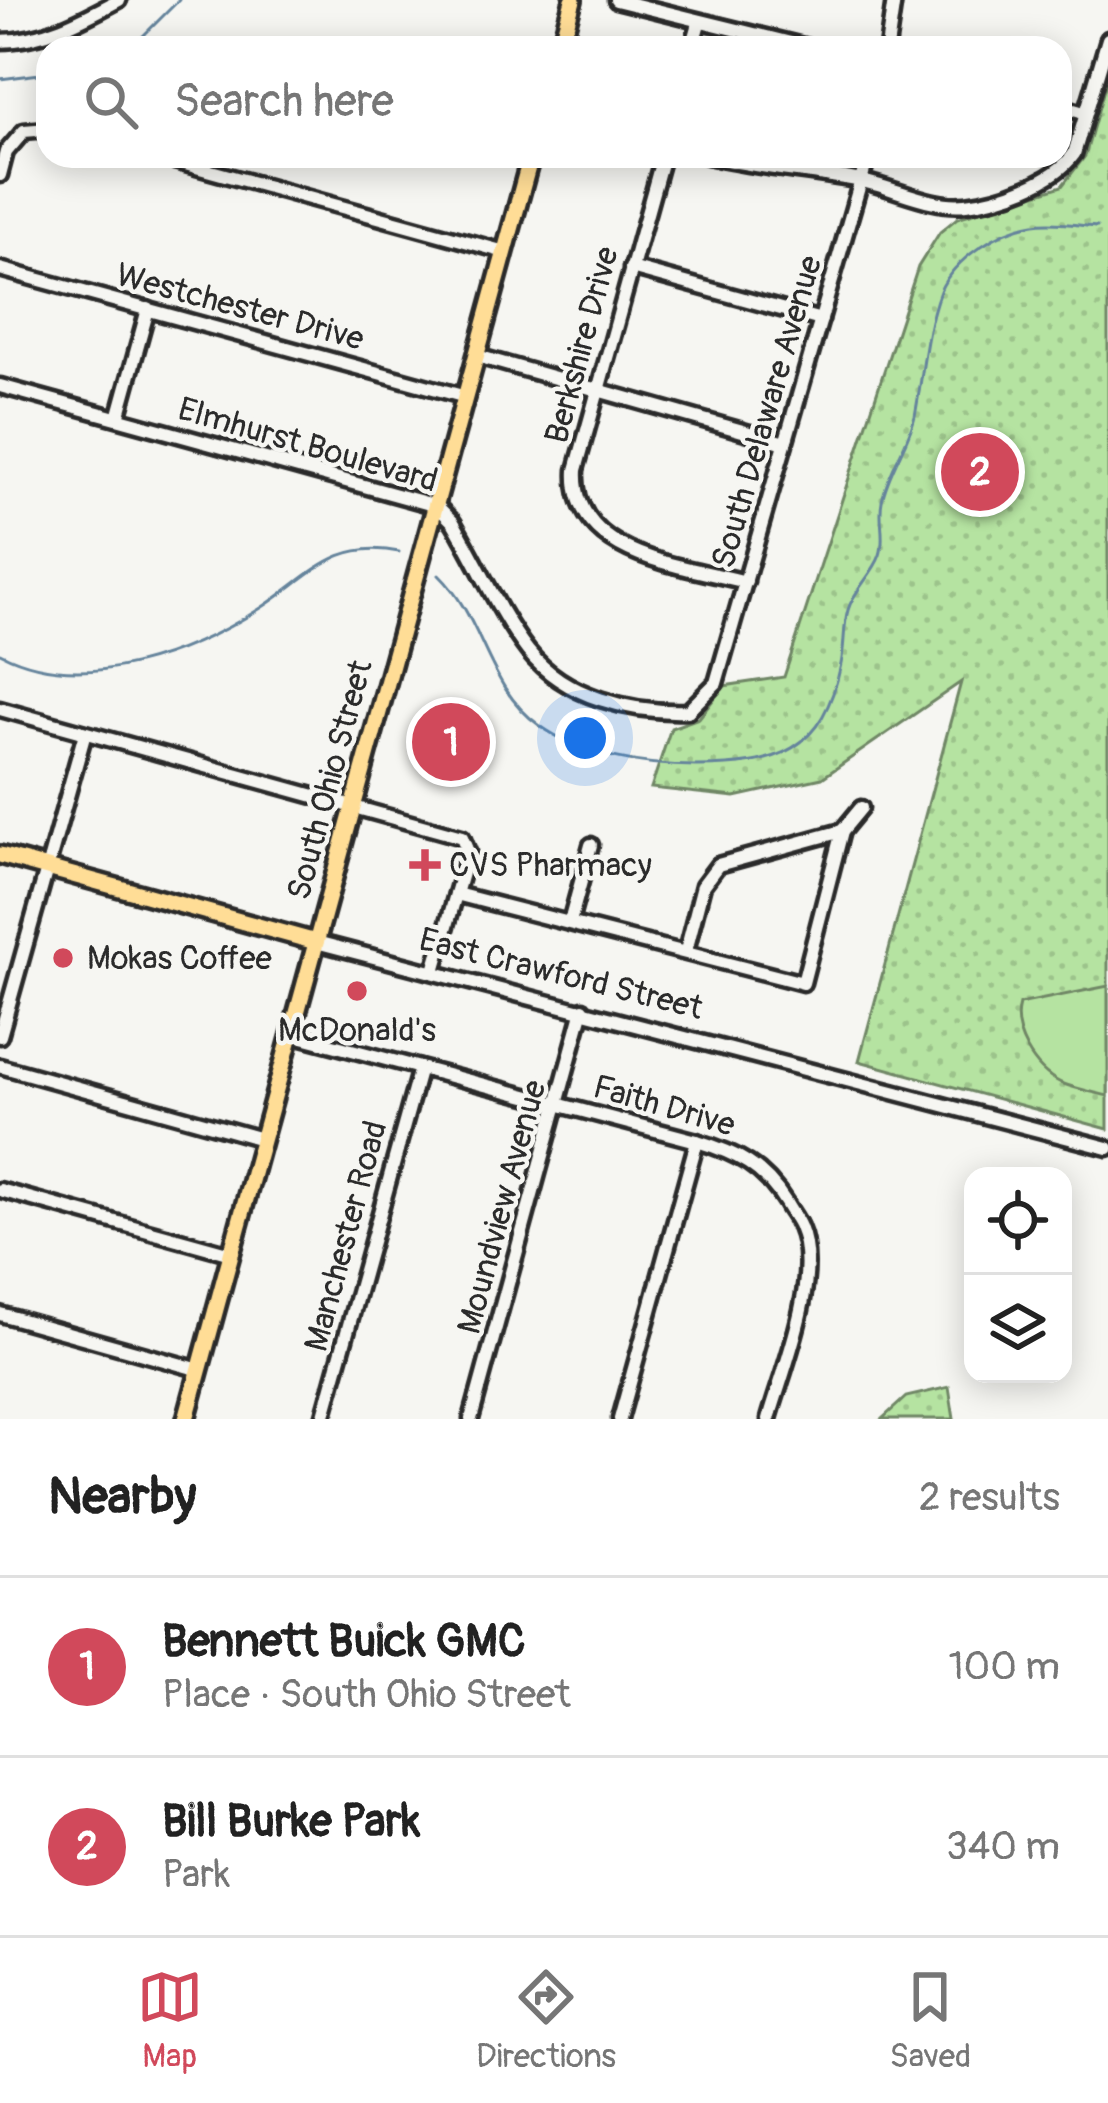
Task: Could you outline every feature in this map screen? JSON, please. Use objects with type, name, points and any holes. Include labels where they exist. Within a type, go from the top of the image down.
[{"type":"main road","points":[[563,36],[573,0]]},
{"type":"main road","name":"South Ohio Street","points":[[186,1419],[528,168]]},
{"type":"main road","name":"East Crawford Street","points":[[0,855],[316,942]]},
{"type":"street","points":[[0,41],[18,41],[74,24],[118,0]]},
{"type":"street","points":[[616,0],[757,36]]},
{"type":"street","points":[[889,36],[894,0]]},
{"type":"street","points":[[695,36],[699,23]]},
{"type":"street","points":[[1072,157],[1108,39]]},
{"type":"street","points":[[1072,110],[1084,113]]},
{"type":"street","points":[[0,176],[7,152],[24,131],[36,130]]},
{"type":"street","points":[[200,168],[505,252]]},
{"type":"street","name":"Berkshire Drive","points":[[660,168],[576,470],[575,488],[596,530],[620,548],[746,582]]},
{"type":"street","points":[[760,168],[864,181],[966,204],[1046,180],[1064,168]]},
{"type":"street","name":"South Delaware Avenue","points":[[716,683],[866,168]]},
{"type":"street","name":"Westchester Drive","points":[[0,268],[466,397]]},
{"type":"street","points":[[631,268],[821,320]]},
{"type":"street","points":[[118,418],[148,309]]},
{"type":"street","points":[[477,356],[785,443]]},
{"type":"street","name":"Elmhurst Boulevard","points":[[0,386],[437,506],[454,522],[529,652],[570,687],[645,712],[688,710],[716,683]]},
{"type":"street","points":[[0,710],[462,837],[467,852],[434,971]]},
{"type":"street","points":[[0,1036],[85,734]]},
{"type":"street","points":[[456,894],[803,983],[842,831],[861,808]]},
{"type":"street","points":[[686,951],[703,885],[718,865],[842,831]]},
{"type":"street","points":[[570,922],[591,845]]},
{"type":"street","name":"East Crawford Street","points":[[316,942],[1108,1148]]},
{"type":"street","name":"Moundview Avenue","points":[[471,1419],[584,1009]]},
{"type":"street","name":"Faith Drive","points":[[291,1034],[698,1141],[737,1153],[772,1180],[802,1230],[806,1269],[770,1419]]},
{"type":"street","points":[[0,1066],[262,1139]]},
{"type":"street","name":"Manchester Road","points":[[323,1419],[420,1068]]},
{"type":"street","points":[[620,1419],[698,1141]]},
{"type":"street","points":[[0,1190],[231,1254]]},
{"type":"street","points":[[0,1314],[200,1370]]},
{"type":"green space","points":[[1108,75],[1108,1129],[859,1061],[961,682],[822,778],[735,797],[651,788],[671,728],[699,718],[724,686],[784,677],[918,267],[940,232],[957,218],[1062,186],[1085,156]]},
{"type":"green space","points":[[1108,986],[1108,1096],[1061,1083],[1042,1069],[1027,1049],[1017,1015],[1019,1004]]},
{"type":"green space","points":[[949,1387],[954,1419],[882,1419],[906,1397]]},
{"type":"waterway","points":[[143,36],[179,0]]},
{"type":"waterway","points":[[0,79],[36,74]]},
{"type":"waterway","points":[[439,575],[466,612],[507,692],[556,736],[614,757],[676,766],[751,762],[793,748],[809,735],[833,693],[848,610],[880,555],[882,501],[915,416],[931,321],[947,279],[979,247],[1021,227],[1049,223],[1097,227]]},
{"type":"waterway","points":[[0,653],[66,671],[135,664],[233,625],[340,555],[357,550],[399,552]]},
{"type":"place","name":"Bill Burke Park","points":[[980,472]]},
{"type":"place","name":"Bennett Buick GMC","points":[[451,742]]},
{"type":"place","name":"CVS Pharmacy","points":[[425,865]]},
{"type":"place","name":"Mokas Coffee","points":[[63,958]]},
{"type":"place","name":"McDonald's","points":[[357,991]]}]
